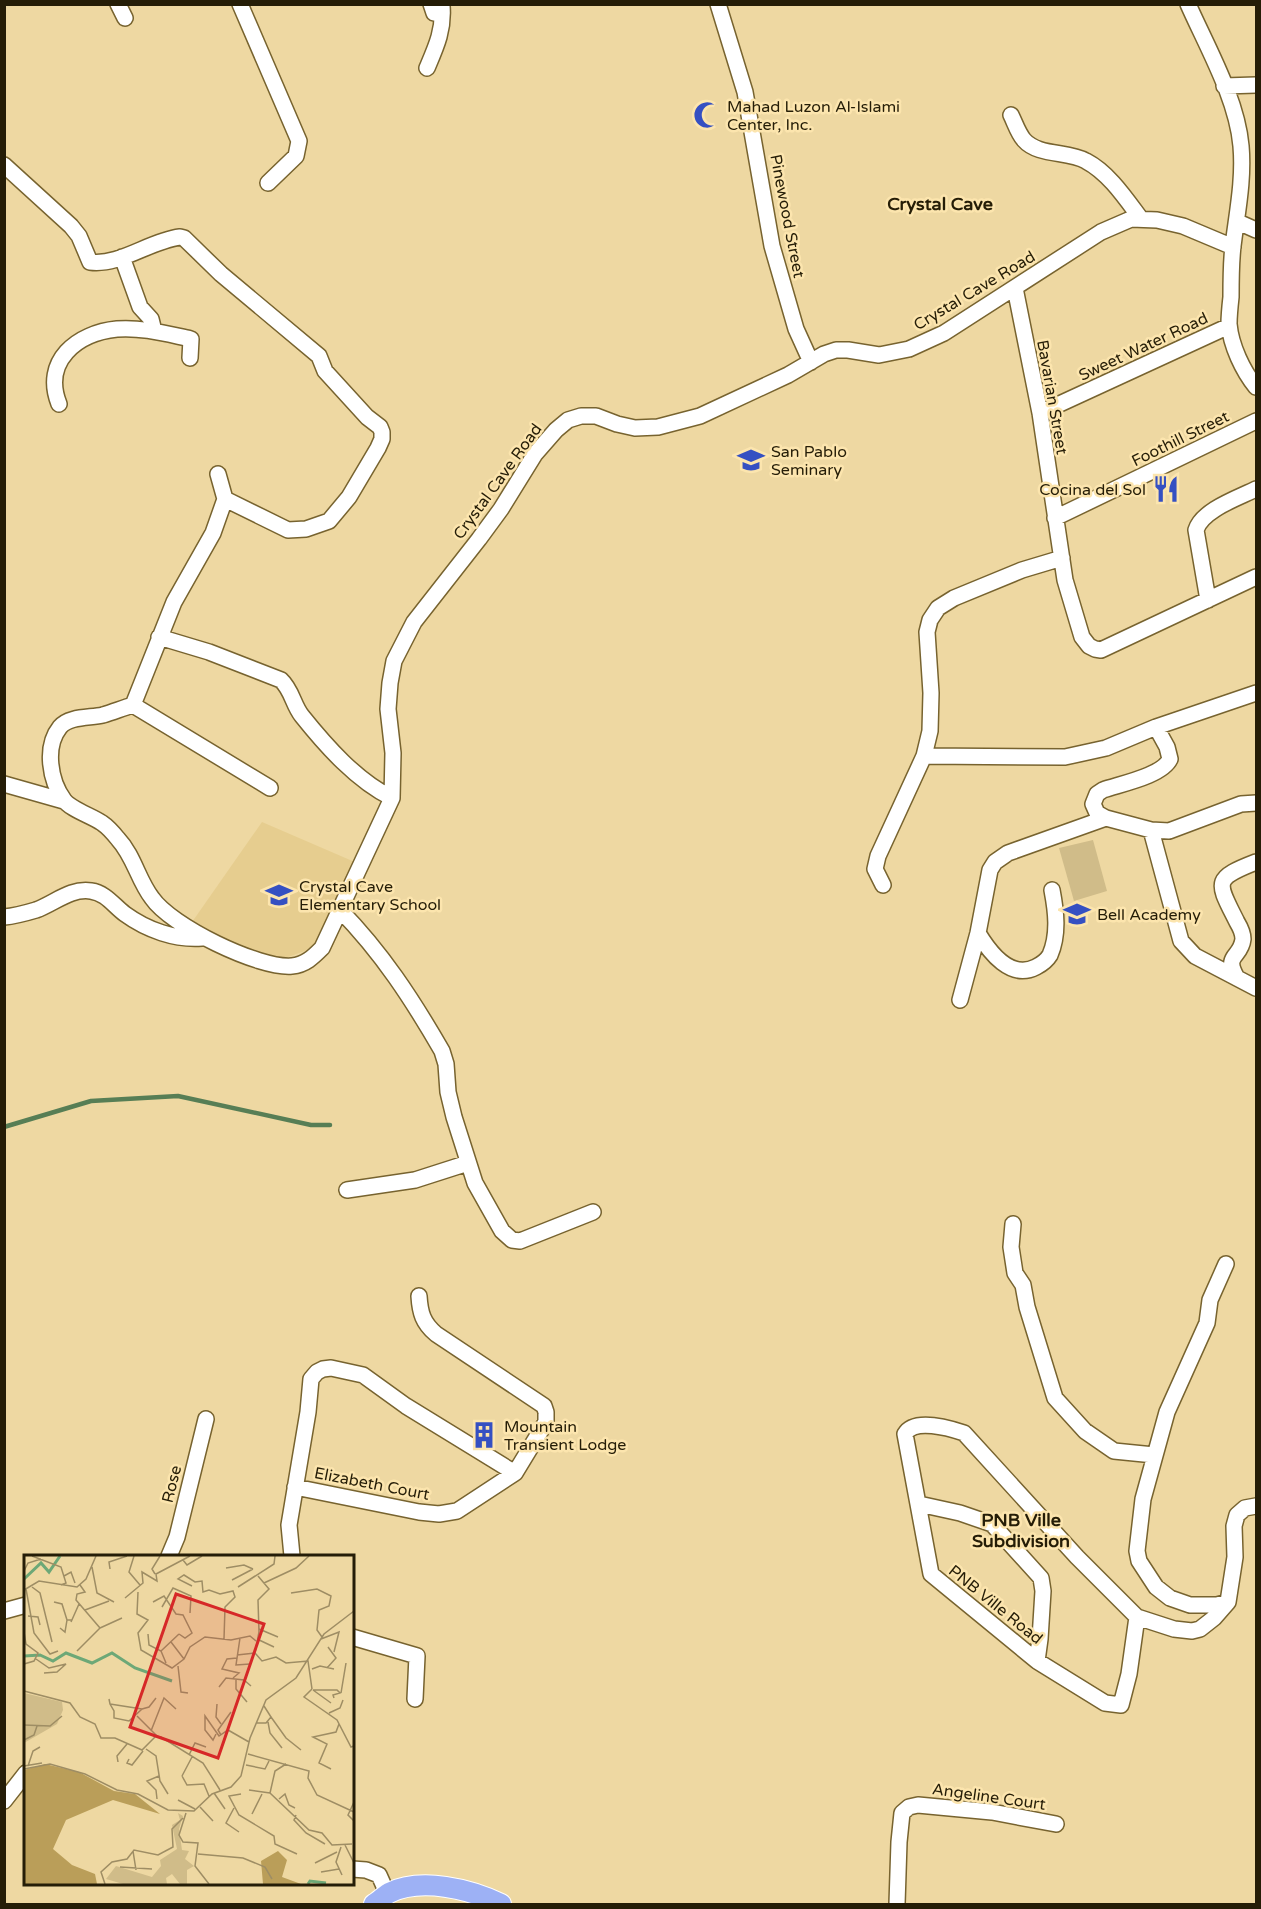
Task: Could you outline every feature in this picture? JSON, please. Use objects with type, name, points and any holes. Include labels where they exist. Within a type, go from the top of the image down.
[{"type":"main road","points":[[381,1899],[406,1887],[422,1884],[444,1887],[493,1900],[501,1905]]},
{"type":"street","points":[[240,4],[299,141],[296,156],[268,183]]},
{"type":"street","points":[[427,68],[441,35],[443,23],[442,6],[434,13],[431,4]]},
{"type":"street","name":"Pinewood Street","points":[[718,4],[745,92],[772,246],[796,329],[811,362]]},
{"type":"street","points":[[1188,4],[1224,87],[1236,119],[1241,143],[1242,169],[1238,222],[1233,247],[1229,326],[1238,355],[1250,379],[1257,387]]},
{"type":"street","points":[[1224,87],[1257,85]]},
{"type":"street","points":[[1011,115],[1019,133],[1031,147],[1074,156],[1086,161],[1104,175],[1141,219]]},
{"type":"street","points":[[4,165],[80,236],[90,262],[102,264],[157,242],[184,238],[221,274],[319,356],[325,371],[367,417],[380,427],[382,439],[349,497],[329,520],[319,525],[306,529],[288,530],[225,499]]},
{"type":"street","name":"Crystal Cave Road","points":[[4,917],[37,910],[68,894],[89,890],[104,896],[124,914],[161,933],[179,938],[205,938],[244,955],[282,966],[306,963],[322,948],[392,798],[393,753],[388,710],[394,661],[414,622],[490,524],[536,454],[556,430],[568,420],[581,416],[596,416],[635,428],[658,427],[684,421],[788,375],[824,354],[836,350],[879,355],[909,349],[945,333],[1101,232],[1131,219],[1183,226],[1233,247]]},
{"type":"street","points":[[1238,222],[1257,230]]},
{"type":"street","points":[[122,257],[140,307],[151,319],[154,331]]},
{"type":"street","name":"Bavarian Street","points":[[1015,288],[1040,413],[1065,580],[1082,637],[1089,646],[1095,650],[1101,650],[1257,577]]},
{"type":"street","name":"Sweet Water Road","points":[[1040,413],[1229,326]]},
{"type":"street","points":[[59,404],[53,384],[54,372],[63,356],[76,343],[103,331],[118,329],[154,331],[191,339],[190,358]]},
{"type":"street","name":"Foothill Street","points":[[1055,518],[1257,422]]},
{"type":"street","points":[[133,705],[174,602],[213,533],[225,499],[218,474]]},
{"type":"street","points":[[1208,600],[1196,530],[1198,523],[1207,514],[1257,489]]},
{"type":"street","points":[[883,885],[875,869],[878,856],[924,756],[930,731],[931,693],[927,632],[930,620],[938,608],[954,598],[1022,570],[1062,558]]},
{"type":"street","points":[[159,636],[209,652],[280,680],[286,685],[301,715],[340,758],[358,776],[392,798]]},
{"type":"street","points":[[924,756],[1065,757],[1106,748],[1156,727],[1257,693]]},
{"type":"street","points":[[64,801],[49,762],[61,725],[133,705],[270,788]]},
{"type":"street","points":[[1156,727],[1167,747],[1170,759],[1167,765],[1151,774],[1102,790],[1097,794],[1093,804],[1095,811],[1106,818],[1151,830],[1169,831],[1241,804],[1257,803]]},
{"type":"street","points":[[4,784],[64,801],[104,824],[128,852],[156,903],[175,920],[205,938]]},
{"type":"street","points":[[960,1000],[978,933],[990,870],[995,862],[1008,853],[1106,818]]},
{"type":"street","points":[[1151,830],[1181,941],[1195,956],[1257,988]]},
{"type":"street","points":[[1236,976],[1231,968],[1231,960],[1241,946],[1243,936],[1225,896],[1222,881],[1224,877],[1237,869],[1257,862]]},
{"type":"street","points":[[978,933],[994,955],[1012,969],[1023,971],[1035,968],[1049,957],[1053,945],[1056,927],[1052,890]]},
{"type":"street","points":[[340,910],[396,975],[442,1051],[447,1064],[448,1092],[468,1164],[475,1184],[502,1232],[512,1240],[520,1241],[593,1212]]},
{"type":"street","points":[[347,1190],[415,1180],[468,1164]]},
{"type":"street","points":[[1013,1224],[1011,1247],[1015,1273],[1023,1285],[1027,1307],[1055,1398],[1085,1431],[1114,1451],[1154,1455]]},
{"type":"street","points":[[1226,1264],[1210,1300],[1207,1323],[1167,1412],[1154,1455],[1141,1513],[1137,1551],[1139,1561],[1156,1587],[1170,1598],[1190,1605],[1217,1605],[1228,1602],[1235,1557],[1234,1526],[1237,1515],[1245,1508],[1257,1506]]},
{"type":"street","points":[[295,1487],[308,1412],[311,1379],[317,1372],[330,1368],[363,1375],[406,1406],[515,1473],[546,1422],[544,1406],[436,1334],[425,1324],[419,1296]]},
{"type":"street","name":"Rose","points":[[170,1555],[177,1537],[206,1419]]},
{"type":"street","name":"PNB Ville Road","points":[[1137,1617],[1129,1674],[1121,1705],[1106,1703],[1037,1661],[930,1574],[905,1434],[908,1428],[914,1425],[948,1427],[964,1433],[1077,1557],[1137,1617],[1174,1629],[1192,1631],[1200,1629],[1214,1618],[1228,1602]]},
{"type":"street","name":"Elizabeth Court","points":[[292,1555],[289,1525],[295,1487],[419,1512],[449,1514],[465,1507],[515,1473]]},
{"type":"street","name":"PNB Ville Road","points":[[919,1504],[960,1513],[992,1524],[1041,1578],[1040,1639],[1037,1661]]},
{"type":"street","points":[[4,1611],[24,1606]]},
{"type":"street","points":[[354,1638],[417,1656],[415,1699]]},
{"type":"street","points":[[4,1801],[24,1776]]},
{"type":"street","name":"Angeline Court","points":[[897,1905],[898,1842],[902,1814],[909,1807],[918,1805],[992,1812],[1056,1824]]},
{"type":"street","points":[[354,1869],[366,1870],[379,1875],[381,1899]]},
{"type":"shaded area","name":"Crystal Cave Elementary School","points":[[262,822],[364,866],[321,945],[280,960],[259,955],[190,925]]},
{"type":"shaded area","points":[[1093,840],[1107,891],[1074,901],[1059,848]]},
{"type":"waterway","points":[[4,1127],[91,1101],[178,1096],[311,1125],[330,1125]]},
{"type":"place","name":"Mahad Luzon Al-Islami Center, Inc.","points":[[707,115]]},
{"type":"place","name":"San Pablo Seminary","points":[[751,460]]},
{"type":"place","name":"Cocina del Sol","points":[[1166,489]]},
{"type":"place","name":"Crystal Cave Elementary School","points":[[279,895]]},
{"type":"place","name":"Bell Academy","points":[[1077,914]]},
{"type":"place","name":"Mountain Transient Lodge","points":[[484,1435]]},
{"type":"district","name":"Crystal Cave","points":[[940,204]]},
{"type":"district","name":"PNB Ville Subdivision","points":[[1021,1530]]}]
